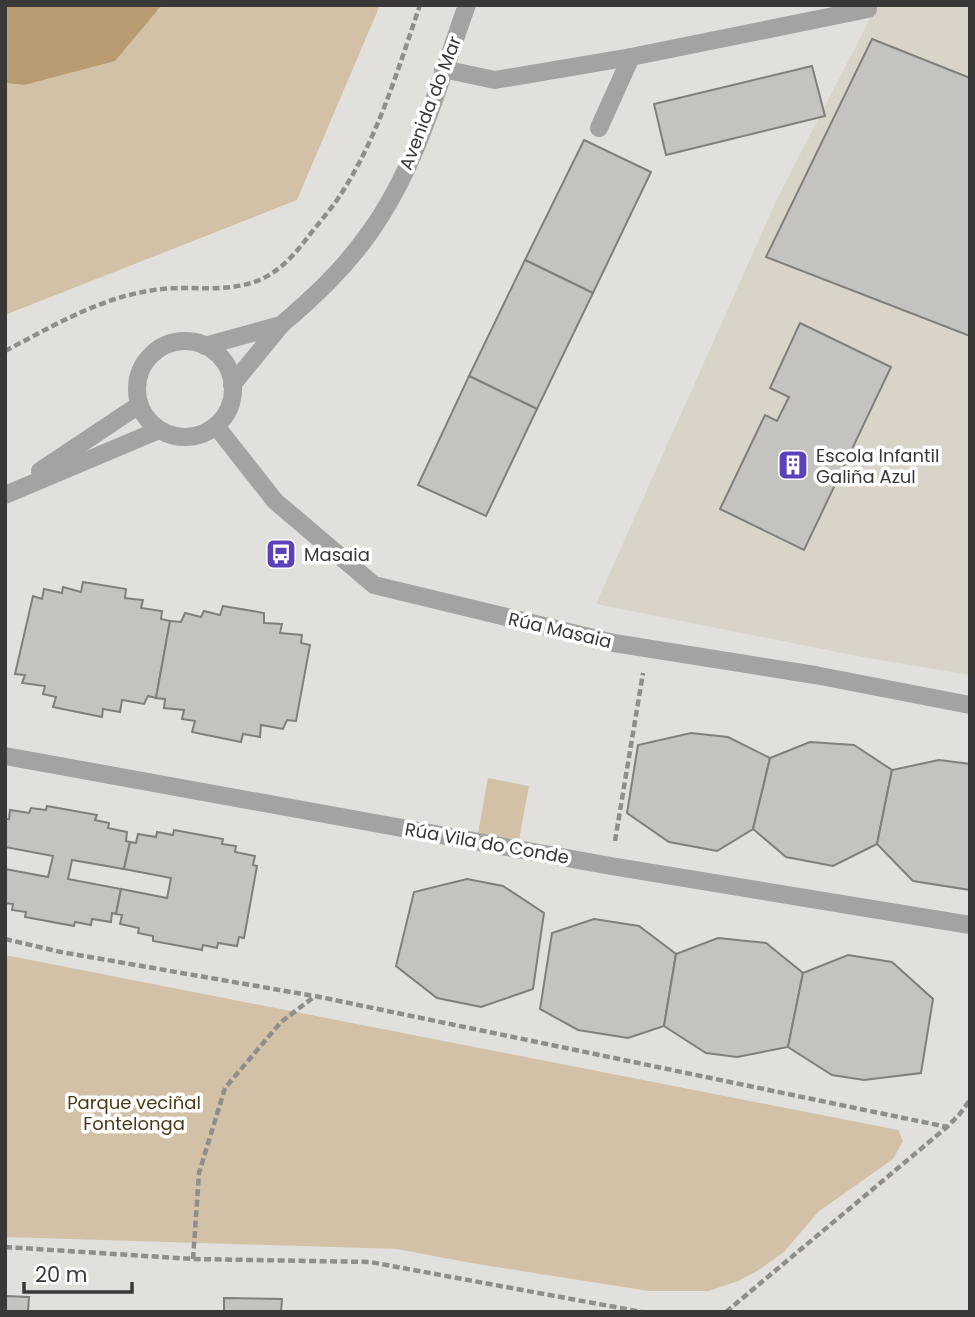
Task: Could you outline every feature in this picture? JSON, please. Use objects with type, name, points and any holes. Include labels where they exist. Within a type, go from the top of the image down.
[{"type":"street","name":"Avenida do Mar","points":[[232,385],[281,325],[327,285],[371,232],[399,183],[421,136],[467,5]]},
{"type":"street","points":[[443,69],[495,80],[631,57],[868,9]]},
{"type":"street","points":[[599,128],[631,57]]},
{"type":"street","name":"Avenida do Mar","points":[[205,346],[281,325]]},
{"type":"street","points":[[189,341],[205,346],[224,361],[232,385],[226,414],[216,426],[203,434],[173,436],[159,430],[147,419],[139,405],[139,373],[147,359],[173,342],[189,341]]},
{"type":"street","points":[[5,495],[139,405]]},
{"type":"street","name":"Rúa Masaia","points":[[216,426],[275,501],[374,585],[614,643],[816,675],[970,705]]},
{"type":"street","points":[[5,495],[159,430]]},
{"type":"street","name":"Rúa Vila do Conde","points":[[5,756],[611,866],[967,924]]},
{"type":"path","points":[[5,351],[65,319],[120,298],[161,289],[226,289],[253,282],[275,272],[293,257],[337,200],[367,148],[390,94],[420,5]]},
{"type":"path","points":[[611,866],[648,649]]},
{"type":"path","points":[[5,939],[61,952],[315,996],[947,1127]]},
{"type":"path","points":[[193,1259],[199,1173],[225,1088],[281,1022],[315,996]]},
{"type":"path","points":[[726,1312],[947,1127],[960,1115],[970,1100]]},
{"type":"path","points":[[5,1247],[193,1259],[370,1262],[642,1312]]},
{"type":"shaded area","points":[[5,5],[162,5],[115,61],[24,85],[5,83]]},
{"type":"shaded area","points":[[877,5],[970,5],[970,675],[862,657],[596,604],[778,197]]},
{"type":"green space","points":[[162,5],[380,5],[297,200],[5,315],[5,83],[24,85],[158,11]]},
{"type":"green space","points":[[488,778],[529,786],[519,840],[478,833]]},
{"type":"green space","name":"Parque veciñal Fontelonga","points":[[5,955],[898,1130],[903,1141],[893,1159],[818,1212],[784,1252],[738,1281],[709,1291],[649,1291],[397,1249],[5,1237]]},
{"type":"building","points":[[872,39],[970,78],[970,336],[766,257]]},
{"type":"building","points":[[812,66],[825,116],[666,155],[654,104]]},
{"type":"building","points":[[584,140],[651,172],[593,293],[525,260]]},
{"type":"building","points":[[525,260],[593,293],[537,409],[469,376]]},
{"type":"building","name":"Escola Infantil Galiña Azul","points":[[800,323],[891,367],[804,550],[720,509],[765,415],[777,421],[789,397],[770,388]]},
{"type":"building","points":[[469,376],[537,409],[486,516],[418,485]]},
{"type":"building","points":[[83,582],[126,589],[125,598],[143,600],[141,608],[162,611],[161,619],[170,621],[156,698],[148,696],[144,704],[122,700],[120,712],[103,709],[102,717],[53,707],[56,697],[43,694],[45,686],[22,683],[25,675],[15,674],[33,596],[42,599],[44,589],[62,593],[63,587],[81,592]]},
{"type":"building","points":[[223,606],[264,613],[264,623],[282,624],[280,633],[302,635],[301,643],[310,645],[296,721],[287,720],[283,729],[261,725],[260,737],[243,734],[241,742],[192,732],[195,721],[182,719],[184,710],[164,708],[165,699],[156,698],[170,621],[181,622],[185,613],[201,617],[204,611],[220,615]]},
{"type":"building","points":[[691,733],[728,737],[770,758],[753,829],[717,851],[669,842],[627,813],[638,745]]},
{"type":"building","points":[[810,742],[854,745],[892,770],[877,844],[833,866],[786,857],[753,829],[770,758]]},
{"type":"building","points":[[939,760],[970,764],[970,890],[913,881],[877,844],[892,770]]},
{"type":"building","points":[[47,806],[97,815],[95,820],[109,823],[108,828],[127,832],[126,841],[130,842],[124,869],[72,860],[68,879],[121,889],[116,914],[112,913],[111,922],[92,919],[91,925],[75,922],[74,926],[25,917],[26,912],[12,910],[13,904],[5,903],[5,869],[48,877],[53,856],[5,847],[5,819],[9,819],[10,810],[29,813],[31,808],[46,810]]},
{"type":"building","points":[[174,830],[223,839],[222,844],[236,846],[235,852],[255,856],[253,865],[257,866],[244,938],[239,937],[237,946],[218,943],[217,948],[203,945],[202,950],[153,941],[153,936],[138,933],[139,928],[120,924],[122,915],[116,914],[121,889],[167,898],[171,878],[124,869],[130,842],[136,843],[138,834],[156,837],[157,832],[173,835]]},
{"type":"building","points":[[467,879],[503,886],[544,913],[533,989],[481,1007],[437,998],[396,966],[414,892]]},
{"type":"building","points":[[594,919],[639,926],[676,954],[664,1026],[628,1038],[578,1030],[540,1009],[552,933]]},
{"type":"building","points":[[718,938],[766,943],[803,973],[788,1047],[737,1057],[706,1053],[664,1026],[676,954]]},
{"type":"building","points":[[848,955],[892,962],[933,999],[921,1073],[864,1080],[832,1075],[788,1047],[803,973]]},
{"type":"building","points":[[5,1296],[29,1297],[28,1312],[5,1312]]},
{"type":"building","points":[[224,1298],[282,1299],[281,1312],[224,1312]]},
{"type":"place","name":"Escola Infantil Galiña Azul","points":[[793,465]]},
{"type":"place","name":"Masaia","points":[[281,554]]}]
